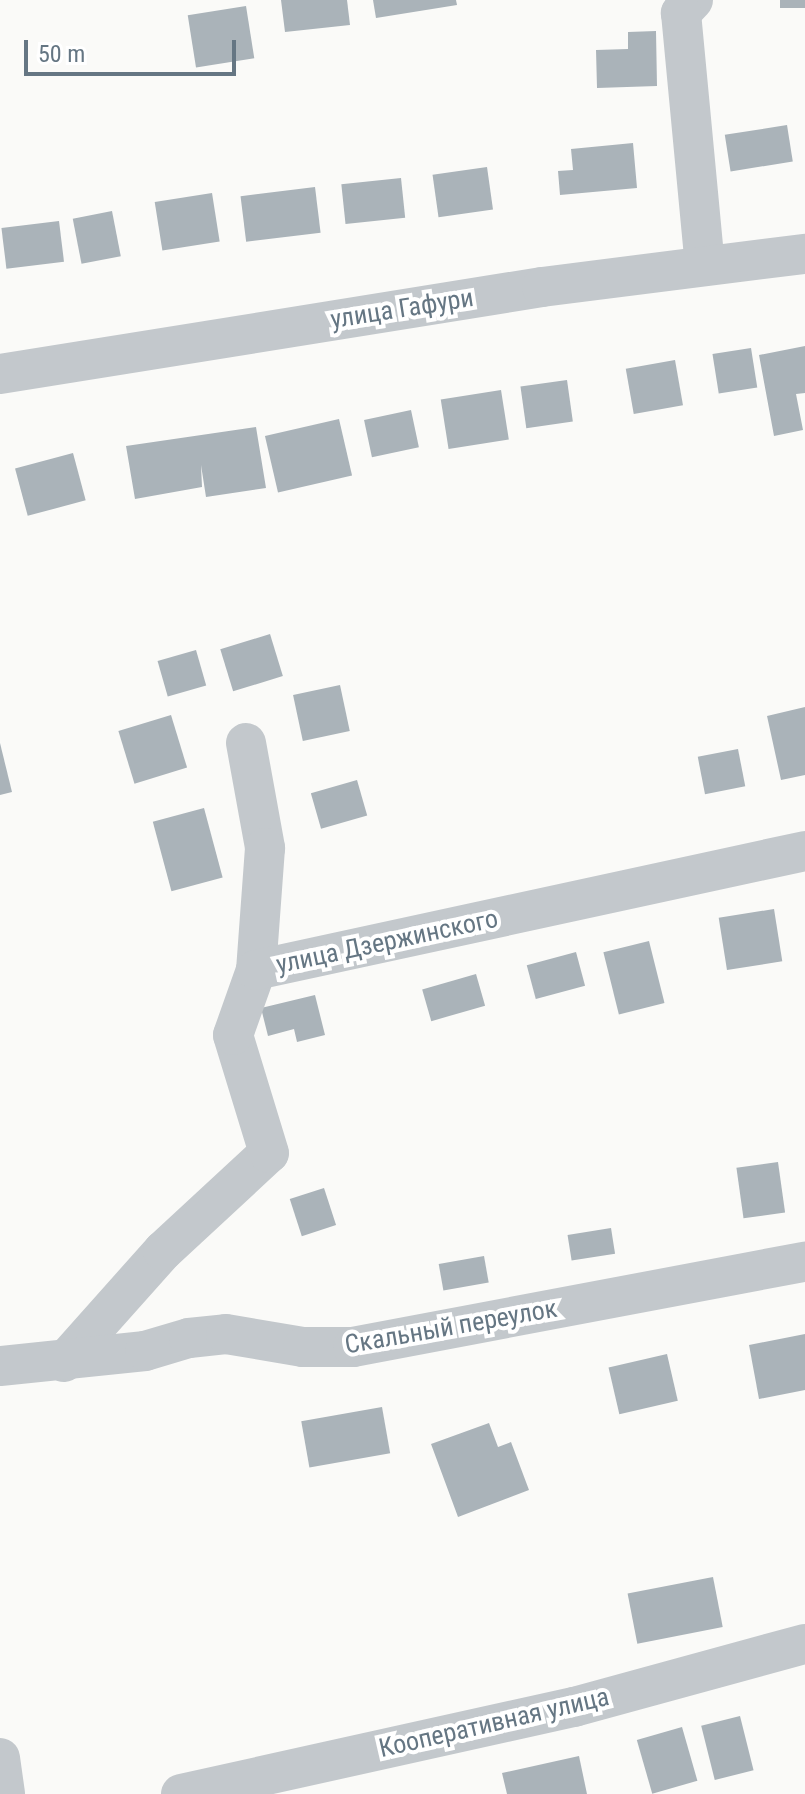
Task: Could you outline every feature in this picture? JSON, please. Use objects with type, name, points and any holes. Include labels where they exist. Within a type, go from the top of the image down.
[{"type":"street","points":[[684,4],[705,266]]},
{"type":"street","name":"улица Гафури","points":[[0,374],[542,287],[805,254]]},
{"type":"street","points":[[246,743],[265,848],[256,970]]},
{"type":"street","name":"улица Дзержинского","points":[[64,1362],[163,1251],[269,1153],[233,1035],[256,970],[805,851]]},
{"type":"street","name":"Скальный переулок","points":[[0,1366],[64,1362],[145,1351],[189,1338],[226,1334],[303,1347],[353,1347],[805,1262]]},
{"type":"street","name":"Кооперативная улица","points":[[181,1794],[574,1707],[805,1644]]},
{"type":"street","points":[[0,1758],[5,1794]]},
{"type":"building","points":[[281,0],[347,0],[350,25],[285,32]]},
{"type":"building","points":[[373,0],[456,0],[457,5],[376,18]]},
{"type":"building","points":[[780,0],[805,0],[805,8],[780,8]]},
{"type":"building","points":[[246,6],[254,58],[196,68],[188,15]]},
{"type":"building","points":[[656,31],[657,86],[597,88],[596,50],[628,49],[628,32]]},
{"type":"building","points":[[787,125],[793,162],[731,171],[725,135]]},
{"type":"building","points":[[633,143],[637,188],[560,195],[558,171],[573,170],[571,149]]},
{"type":"building","points":[[487,167],[493,210],[439,217],[433,175]]},
{"type":"building","points":[[401,178],[405,218],[346,224],[341,184]]},
{"type":"building","points":[[315,187],[321,233],[246,242],[241,196]]},
{"type":"building","points":[[212,193],[220,241],[162,250],[155,202]]},
{"type":"building","points":[[112,211],[121,256],[82,264],[73,219]]},
{"type":"building","points":[[59,221],[64,262],[6,269],[1,228]]},
{"type":"building","points":[[805,346],[805,393],[796,394],[803,430],[774,436],[759,355]]},
{"type":"building","points":[[751,348],[757,388],[719,394],[712,354]]},
{"type":"building","points":[[675,360],[683,405],[634,414],[626,369]]},
{"type":"building","points":[[567,380],[573,422],[526,428],[520,387]]},
{"type":"building","points":[[501,390],[509,439],[449,449],[441,400]]},
{"type":"building","points":[[411,410],[419,447],[372,457],[364,420]]},
{"type":"building","points":[[339,419],[352,476],[278,493],[265,436]]},
{"type":"building","points":[[256,427],[266,488],[206,497],[201,465],[202,487],[135,499],[126,446]]},
{"type":"building","points":[[73,453],[86,500],[28,516],[15,469]]},
{"type":"building","points":[[270,634],[283,676],[233,691],[220,649]]},
{"type":"building","points":[[196,650],[206,686],[168,697],[158,661]]},
{"type":"building","points":[[340,685],[350,731],[303,741],[293,695]]},
{"type":"building","points":[[805,707],[805,775],[781,780],[767,716]]},
{"type":"building","points":[[171,715],[187,768],[134,784],[118,731]]},
{"type":"building","points":[[0,743],[12,792],[0,795]]},
{"type":"building","points":[[738,749],[745,786],[705,794],[698,757]]},
{"type":"building","points":[[357,780],[367,816],[321,829],[311,793]]},
{"type":"building","points":[[204,808],[223,878],[171,891],[153,822]]},
{"type":"building","points":[[774,909],[782,961],[727,970],[719,918]]},
{"type":"building","points":[[649,941],[664,1003],[619,1014],[603,952]]},
{"type":"building","points":[[576,952],[585,986],[536,999],[527,965]]},
{"type":"building","points":[[476,974],[485,1006],[431,1021],[422,989]]},
{"type":"building","points":[[315,995],[325,1035],[297,1042],[294,1029],[268,1036],[261,1008]]},
{"type":"building","points":[[778,1162],[785,1213],[744,1218],[736,1168]]},
{"type":"building","points":[[324,1188],[336,1225],[302,1236],[290,1199]]},
{"type":"building","points":[[611,1228],[615,1254],[572,1261],[568,1235]]},
{"type":"building","points":[[484,1256],[489,1283],[443,1291],[439,1264]]},
{"type":"building","points":[[805,1334],[805,1390],[759,1399],[749,1345]]},
{"type":"building","points":[[667,1354],[678,1401],[619,1414],[609,1367]]},
{"type":"building","points":[[382,1407],[390,1453],[309,1468],[301,1421]]},
{"type":"building","points":[[489,1423],[498,1447],[511,1442],[529,1490],[458,1517],[431,1444]]},
{"type":"building","points":[[713,1577],[723,1627],[637,1644],[628,1594]]},
{"type":"building","points":[[740,1716],[754,1770],[715,1780],[701,1726]]},
{"type":"building","points":[[682,1727],[697,1781],[652,1794],[637,1740]]},
{"type":"building","points":[[579,1756],[587,1794],[507,1794],[502,1773]]}]
